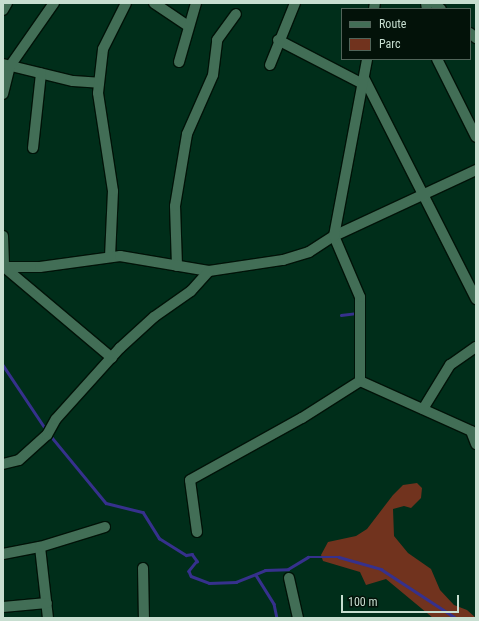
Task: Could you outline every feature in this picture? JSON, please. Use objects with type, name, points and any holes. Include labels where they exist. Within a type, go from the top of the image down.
[{"type":"street","points":[[3,10],[8,3]]},
{"type":"street","points":[[3,94],[7,65],[54,3]]},
{"type":"street","points":[[110,256],[113,191],[99,83],[107,35],[126,3]]},
{"type":"street","points":[[154,3],[187,25]]},
{"type":"street","points":[[179,62],[187,25],[196,3]]},
{"type":"street","points":[[270,65],[278,40],[295,3]]},
{"type":"street","points":[[177,266],[175,206],[188,134],[213,75],[217,40],[236,14]]},
{"type":"street","points":[[278,40],[364,81],[425,196],[476,299]]},
{"type":"street","points":[[360,381],[360,297],[334,236],[367,60]]},
{"type":"street","points":[[438,60],[476,136]]},
{"type":"street","points":[[7,65],[73,81],[99,83]]},
{"type":"street","points":[[33,148],[41,73]]},
{"type":"street","points":[[3,267],[40,267],[110,256],[209,271],[296,257],[334,236],[425,196],[476,170]]},
{"type":"street","points":[[3,236],[3,267]]},
{"type":"street","points":[[3,267],[112,358]]},
{"type":"street","points":[[3,464],[18,460],[47,435],[56,419],[137,331],[191,291],[209,271]]},
{"type":"street","points":[[423,409],[450,365],[476,347]]},
{"type":"street","points":[[360,381],[471,431],[476,444]]},
{"type":"street","points":[[197,532],[190,480],[302,418],[360,381]]},
{"type":"street","points":[[3,554],[40,547],[105,527]]},
{"type":"street","points":[[40,547],[48,618]]},
{"type":"street","points":[[143,568],[144,618]]},
{"type":"street","points":[[289,578],[298,618]]},
{"type":"street","points":[[3,607],[47,603]]},
{"type":"green space","points":[[417,483],[422,488],[421,498],[411,508],[404,506],[393,509],[394,536],[408,553],[431,569],[440,590],[454,605],[467,610],[476,618],[433,618],[386,579],[366,585],[360,572],[323,561],[321,555],[328,542],[356,536],[367,529],[393,495],[403,485]]},
{"type":"waterway","points":[[341,315],[358,313]]},
{"type":"waterway","points":[[3,365],[47,431]]},
{"type":"waterway","points":[[50,435],[106,503],[143,512],[159,538],[186,555],[192,554],[197,561],[189,571],[191,576],[209,583],[236,582],[265,570],[288,569],[308,557],[339,557],[381,569],[456,618]]},
{"type":"waterway","points":[[256,575],[274,604],[277,618]]}]
